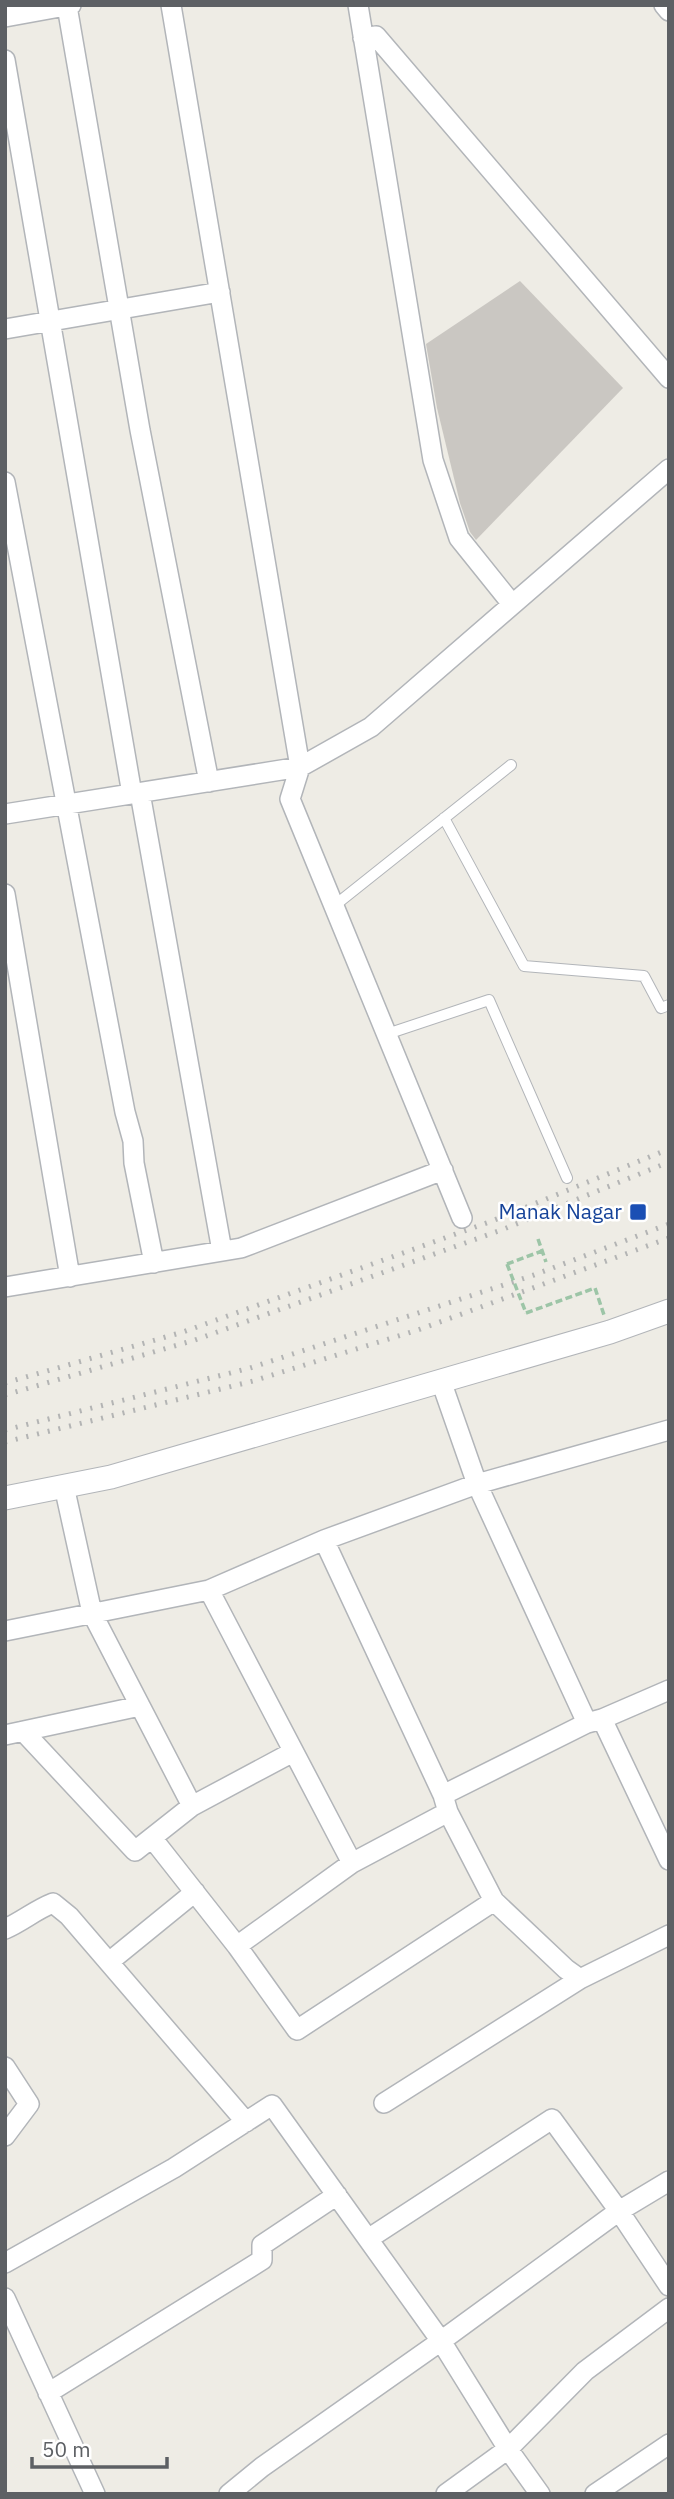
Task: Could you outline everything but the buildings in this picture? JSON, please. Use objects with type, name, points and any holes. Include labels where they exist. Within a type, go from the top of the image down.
[{"type":"street","points":[[172,5],[300,767],[290,799],[462,1218]]},
{"type":"street","points":[[358,5],[433,460],[459,538],[512,604]]},
{"type":"street","points":[[664,5],[669,11]]},
{"type":"street","points":[[5,17],[69,6],[119,309],[209,782]]},
{"type":"street","points":[[363,38],[376,36],[669,379]]},
{"type":"street","points":[[5,60],[50,321],[222,1251]]},
{"type":"street","points":[[5,329],[220,292]]},
{"type":"street","points":[[5,814],[300,767],[370,727],[669,468]]},
{"type":"street","points":[[5,482],[65,805],[133,1141],[134,1163],[154,1263]]},
{"type":"street","points":[[6,901],[13,986],[70,1276]]},
{"type":"street","points":[[5,1287],[241,1248],[443,1170]]},
{"type":"street","points":[[5,1498],[111,1477],[610,1332],[669,1311]]},
{"type":"street","points":[[440,1381],[477,1484],[594,1721],[669,1860]]},
{"type":"street","points":[[5,1631],[209,1590],[324,1541],[477,1484],[669,1430]]},
{"type":"street","points":[[64,1486],[92,1613],[192,1806]]},
{"type":"street","points":[[324,1541],[494,1901],[580,1979]]},
{"type":"street","points":[[209,1590],[352,1863]]},
{"type":"street","points":[[237,1946],[352,1863],[446,1803],[594,1721],[669,1690]]},
{"type":"street","points":[[14,1733],[140,1706]]},
{"type":"street","points":[[14,1733],[135,1851],[192,1806],[293,1752]]},
{"type":"street","points":[[152,1838],[237,1946],[297,2031],[494,1901]]},
{"type":"street","points":[[109,1962],[195,1892]]},
{"type":"street","points":[[5,1929],[27,1919],[36,1909],[53,1903],[69,1916],[246,2122]]},
{"type":"street","points":[[384,2103],[580,1979],[669,1935]]},
{"type":"street","points":[[5,2067],[29,2104],[5,2137]]},
{"type":"street","points":[[5,2263],[174,2168],[272,2105],[441,2341],[508,2449],[540,2494]]},
{"type":"street","points":[[368,2239],[552,2119],[669,2286]]},
{"type":"street","points":[[229,2494],[262,2467],[619,2211],[669,2181]]},
{"type":"street","points":[[48,2392],[262,2260],[262,2245],[337,2195]]},
{"type":"street","points":[[5,2298],[95,2494]]},
{"type":"street","points":[[446,2494],[508,2449],[585,2371],[669,2308]]},
{"type":"street","points":[[595,2494],[669,2444]]},
{"type":"lane","points":[[334,906],[511,765]]},
{"type":"lane","points":[[444,818],[524,966],[644,976],[661,1008],[669,1005]]},
{"type":"lane","points":[[387,1034],[489,999],[567,1178]]},
{"type":"path","points":[[538,1239],[546,1262]]},
{"type":"path","points":[[542,1251],[507,1264],[526,1313],[595,1288],[610,1332]]},
{"type":"railway","points":[[5,1383],[183,1332],[492,1221],[669,1149]]},
{"type":"railway","points":[[5,1395],[195,1340],[504,1229],[669,1162]]},
{"type":"railway","points":[[5,1430],[250,1368],[534,1275],[669,1224]]},
{"type":"railway","points":[[5,1442],[253,1381],[418,1330],[669,1238]]},
{"type":"place","name":"Manak Nagar","points":[[638,1212]]}]
